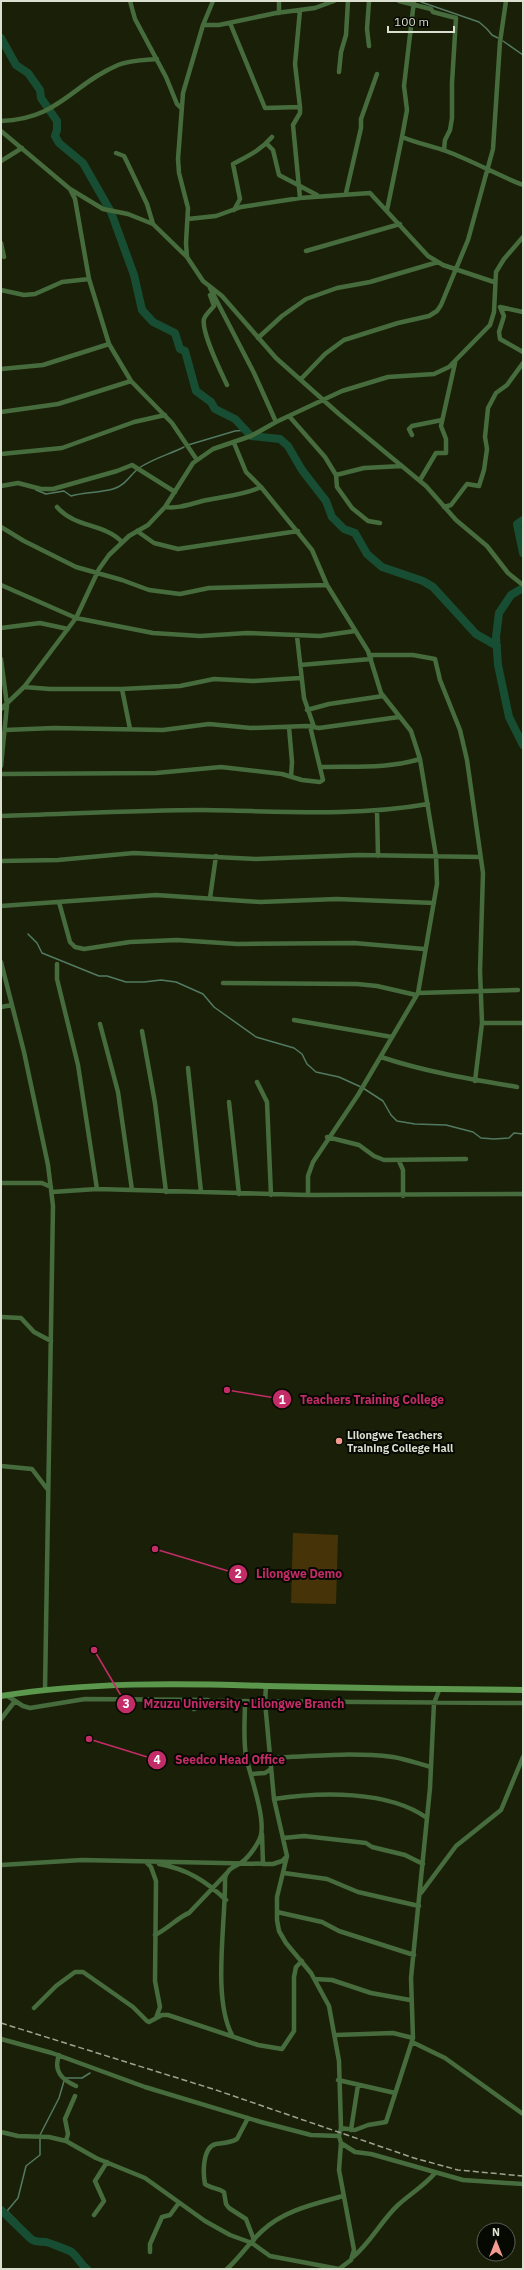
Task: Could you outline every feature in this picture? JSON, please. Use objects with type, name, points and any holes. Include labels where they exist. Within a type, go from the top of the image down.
[{"type":"main road","points":[[4,1696],[45,1690],[106,1685],[523,1690]]},
{"type":"street","points":[[188,257],[186,243],[188,208],[178,166],[181,108],[185,85],[203,25],[213,1]]},
{"type":"street","points":[[279,1],[279,13]]},
{"type":"street","points":[[203,25],[230,23],[279,13],[315,8],[334,1]]},
{"type":"street","points":[[339,72],[341,52],[346,35],[348,1]]},
{"type":"street","points":[[369,1],[367,30],[369,46]]},
{"type":"street","points":[[399,1],[413,2],[456,18],[452,83],[452,118],[450,130],[445,140],[444,150]]},
{"type":"street","points":[[301,379],[325,354],[344,340],[398,323],[429,316],[438,311],[469,236],[496,132],[500,42],[506,1]]},
{"type":"street","points":[[128,2],[135,19],[157,59],[175,100],[181,108]]},
{"type":"street","points":[[387,210],[407,110],[404,86],[413,2]]},
{"type":"street","points":[[300,10],[295,64],[300,113],[293,125],[300,198]]},
{"type":"street","points":[[230,23],[266,108],[300,107]]},
{"type":"street","points":[[1,121],[20,120],[39,115],[112,68],[128,62],[157,59]]},
{"type":"street","points":[[346,193],[361,128],[361,119],[377,74]]},
{"type":"street","points":[[1,131],[70,189],[103,209],[128,214],[153,224],[188,257],[208,286],[254,373],[276,422]]},
{"type":"street","points":[[234,210],[240,199],[233,164],[246,159],[267,144],[272,137]]},
{"type":"street","points":[[402,138],[444,150],[487,169],[502,178],[523,185]]},
{"type":"street","points":[[267,144],[273,150],[278,173],[318,196]]},
{"type":"street","points":[[1,161],[22,148]]},
{"type":"street","points":[[116,153],[124,156],[147,204],[153,224]]},
{"type":"street","points":[[70,189],[75,199],[89,279],[109,344],[131,381],[165,415],[196,460]]},
{"type":"street","points":[[188,219],[222,215],[247,206],[300,198],[346,193],[370,193],[428,256],[438,262],[494,282]]},
{"type":"street","points":[[306,251],[400,224]]},
{"type":"street","points":[[1,709],[7,705],[24,687],[76,618],[97,574],[109,555],[122,542],[137,531],[148,526],[165,507],[186,471],[196,460],[214,449],[234,443],[322,400],[388,377],[434,374],[455,363],[490,325],[494,306],[494,282],[501,263],[522,240]]},
{"type":"street","points":[[1,245],[4,257]]},
{"type":"street","points":[[258,338],[297,304],[306,299],[337,288],[370,282],[438,262]]},
{"type":"street","points":[[1,290],[24,295],[35,294],[62,282],[89,279]]},
{"type":"street","points":[[208,286],[222,296],[276,358],[301,379],[322,400],[420,480],[444,507],[487,546],[508,573],[523,584]]},
{"type":"street","points":[[208,286],[214,304],[206,315],[204,324],[227,385]]},
{"type":"street","points":[[494,306],[523,312]]},
{"type":"street","points":[[500,307],[504,316],[499,332],[500,339],[523,352]]},
{"type":"street","points":[[1,369],[43,365],[109,344]]},
{"type":"street","points":[[420,480],[436,453],[446,453],[447,444],[442,431],[442,420],[455,363]]},
{"type":"street","points":[[444,507],[451,506],[467,484],[479,486],[484,470],[487,449],[485,437],[488,408],[496,393],[507,385],[523,363]]},
{"type":"street","points":[[1,412],[58,404],[131,381]]},
{"type":"street","points":[[1,454],[62,448],[134,422],[165,415]]},
{"type":"street","points":[[289,416],[322,453],[336,475],[337,487],[352,508],[368,521],[380,523]]},
{"type":"street","points":[[412,435],[409,429],[412,426],[442,420]]},
{"type":"street","points":[[234,443],[242,466],[298,531],[312,550],[327,585],[370,657],[378,687],[383,696],[410,731],[420,759],[436,856],[437,884],[417,994],[381,1057],[348,1110],[327,1137],[310,1169],[308,1196]]},
{"type":"street","points":[[1,486],[18,483],[41,489],[53,489],[117,472],[132,465],[175,492]]},
{"type":"street","points":[[336,475],[364,468],[402,466]]},
{"type":"street","points":[[165,507],[182,508],[203,501],[251,492],[261,487]]},
{"type":"street","points":[[57,507],[71,519],[110,532],[122,542]]},
{"type":"street","points":[[1,527],[37,548],[76,567],[122,580],[145,589],[175,594],[209,588],[327,585]]},
{"type":"street","points":[[137,531],[154,543],[178,549],[298,531]]},
{"type":"street","points":[[1,585],[76,618],[106,626],[162,634],[200,636],[247,633],[320,636],[355,631]]},
{"type":"street","points":[[1,628],[40,623],[68,629]]},
{"type":"street","points":[[1,774],[156,773],[221,767],[266,772],[302,780],[322,782],[321,767],[300,678],[297,636]]},
{"type":"street","points":[[300,665],[370,657],[413,655],[435,659],[463,746],[477,822],[483,873],[480,991],[482,1023],[475,1081]]},
{"type":"street","points":[[1,659],[7,705],[6,730],[1,766]]},
{"type":"street","points":[[24,687],[64,690],[122,689],[180,686],[214,679],[253,681],[300,678]]},
{"type":"street","points":[[122,689],[130,729]]},
{"type":"street","points":[[307,710],[329,704],[383,696]]},
{"type":"street","points":[[6,730],[163,730],[209,724],[251,728],[312,726],[324,728],[399,717]]},
{"type":"street","points":[[288,727],[292,762],[291,777]]},
{"type":"street","points":[[321,767],[333,765],[363,768],[409,762],[420,759]]},
{"type":"street","points":[[1,816],[197,810],[304,814],[377,811],[428,804]]},
{"type":"street","points":[[377,811],[378,856]]},
{"type":"street","points":[[1,861],[58,860],[134,853],[267,859],[353,855],[480,857]]},
{"type":"street","points":[[210,898],[216,856]]},
{"type":"street","points":[[1,906],[141,895],[260,902],[337,899],[434,903]]},
{"type":"street","points":[[59,902],[70,942],[75,947],[84,949],[130,942],[177,940],[237,944],[354,943],[424,949]]},
{"type":"street","points":[[1,962],[12,1005],[51,1190],[51,1341],[45,1690]]},
{"type":"street","points":[[57,964],[57,979],[78,1065],[97,1189]]},
{"type":"street","points":[[223,983],[356,984],[384,987],[417,994],[518,990]]},
{"type":"street","points":[[1,1007],[12,1005]]},
{"type":"street","points":[[294,1020],[392,1037]]},
{"type":"street","points":[[482,1023],[523,1023]]},
{"type":"street","points":[[100,1024],[118,1092],[132,1190]]},
{"type":"street","points":[[142,1031],[156,1103],[166,1192]]},
{"type":"street","points":[[381,1057],[427,1071],[455,1075],[475,1081],[516,1087]]},
{"type":"street","points":[[188,1068],[201,1192]]},
{"type":"street","points":[[257,1082],[268,1102],[271,1195]]},
{"type":"street","points":[[229,1102],[239,1194]]},
{"type":"street","points":[[327,1137],[359,1145],[379,1159],[399,1161],[466,1159]]},
{"type":"street","points":[[399,1161],[403,1170],[403,1196]]},
{"type":"street","points":[[1,1182],[42,1183],[51,1190],[97,1189],[308,1196],[523,1194]]},
{"type":"street","points":[[1,1317],[21,1318],[34,1332],[51,1341]]},
{"type":"street","points":[[1,1466],[32,1469],[48,1490]]},
{"type":"street","points":[[266,1686],[265,1702],[274,1799],[287,1856],[277,1897],[279,1931],[286,1943],[315,1979],[326,1999],[336,2036],[341,2128],[339,2136],[341,2143],[339,2170],[353,2246],[353,2257]]},
{"type":"street","points":[[341,2128],[351,2130],[386,2122],[412,2040],[410,2000],[427,1818],[434,1703],[440,1688]]},
{"type":"street","points":[[4,1696],[30,1708],[85,1698],[170,1698],[265,1702],[523,1703]]},
{"type":"street","points":[[194,1709],[204,1703],[218,1701]]},
{"type":"street","points":[[245,1701],[246,1756],[252,1774],[261,1832],[263,1864]]},
{"type":"street","points":[[1,1719],[15,1702]]},
{"type":"street","points":[[270,1758],[355,1755],[394,1758],[431,1767]]},
{"type":"street","points":[[420,1894],[456,1846],[501,1810],[523,1757]]},
{"type":"street","points":[[252,1774],[265,1773],[271,1769]]},
{"type":"street","points":[[274,1799],[312,1794],[367,1796],[415,1810],[427,1818]]},
{"type":"street","points":[[155,1935],[189,1913],[231,1867],[241,1863],[258,1842],[261,1832]]},
{"type":"street","points":[[283,1838],[304,1836],[366,1843],[372,1847],[405,1855],[422,1864]]},
{"type":"street","points":[[1,1866],[82,1860],[263,1864],[278,1863],[287,1856]]},
{"type":"street","points":[[146,1862],[180,1870],[196,1876],[213,1887],[226,1900]]},
{"type":"street","points":[[34,2008],[52,1989],[79,1971],[87,1974],[133,2007],[147,2021],[152,2022],[156,2018],[160,2007],[155,1981],[156,1881],[151,1867],[146,1862]]},
{"type":"street","points":[[226,1872],[222,1990],[224,2016],[232,2035]]},
{"type":"street","points":[[284,1873],[327,1879],[354,1890],[419,1906]]},
{"type":"street","points":[[277,1912],[322,1922],[339,1931],[414,1955]]},
{"type":"street","points":[[156,2018],[168,2015],[232,2035],[258,2045],[282,2049],[294,2030],[294,1978],[296,1967],[302,1961]]},
{"type":"street","points":[[315,1979],[332,1980],[371,1993],[410,2000]]},
{"type":"street","points":[[336,2036],[393,2034],[412,2040],[445,2058],[523,2114]]},
{"type":"street","points":[[1,2039],[59,2055],[145,2086],[248,2118],[311,2135],[339,2136]]},
{"type":"street","points":[[59,2055],[56,2065],[60,2076],[76,2086]]},
{"type":"street","points":[[338,2080],[395,2093]]},
{"type":"street","points":[[351,2130],[358,2084]]},
{"type":"street","points":[[66,2141],[68,2134],[65,2119],[75,2096]]},
{"type":"street","points":[[248,2118],[237,2139],[217,2144],[209,2149],[205,2159],[204,2177],[205,2184],[224,2192],[226,2204],[229,2208],[246,2219],[253,2241]]},
{"type":"street","points":[[1,2132],[18,2136],[49,2137],[66,2141],[107,2162],[145,2178],[178,2204],[213,2226],[253,2241],[270,2256],[339,2269],[362,2248],[374,2233],[380,2229],[397,2206],[435,2173]]},
{"type":"street","points":[[341,2143],[355,2152],[371,2154],[435,2173],[472,2182],[523,2184]]},
{"type":"street","points":[[94,2215],[104,2201],[95,2181],[107,2162]]},
{"type":"street","points":[[227,2269],[266,2227],[297,2209],[343,2196]]},
{"type":"street","points":[[150,2252],[150,2244],[162,2217],[170,2215],[178,2204]]},
{"type":"shaded area","points":[[293,1533],[338,1535],[336,1604],[291,1603]]},
{"type":"waterway","points":[[421,2],[479,22],[492,35],[498,38]]},
{"type":"waterway","points":[[1,38],[16,65],[28,73],[40,90],[41,98],[57,121],[55,136],[59,143],[83,163],[111,212],[134,275],[142,310],[153,322],[175,333],[180,349],[185,351],[196,391],[211,402],[215,409],[235,419],[251,436],[280,439],[288,446],[302,470],[326,501],[332,517],[344,529],[355,533],[367,554],[382,567],[423,581],[433,587],[476,634],[497,646]]},
{"type":"waterway","points":[[503,41],[523,55]]},
{"type":"waterway","points":[[188,445],[235,431],[246,430]]},
{"type":"waterway","points":[[36,490],[46,494],[64,491],[71,496],[117,488],[139,468],[155,459],[184,447]]},
{"type":"waterway","points":[[523,520],[517,524],[523,553]]},
{"type":"waterway","points":[[523,588],[511,595],[499,613],[496,637],[498,665],[509,717],[523,745]]},
{"type":"waterway","points":[[28,934],[37,943],[42,953],[99,976],[107,976],[126,982],[161,980],[176,982],[203,994],[214,1007],[256,1037],[294,1048],[302,1054],[307,1064],[316,1072],[339,1077],[361,1087]]},
{"type":"waterway","points":[[363,1088],[383,1101],[391,1115],[397,1121],[415,1124],[446,1125],[473,1132],[481,1138],[509,1138],[514,1133],[523,1134]]},
{"type":"waterway","points":[[66,2078],[82,2078],[90,2073]]},
{"type":"waterway","points":[[40,2135],[59,2098],[64,2081]]},
{"type":"waterway","points":[[18,2227],[17,2221],[7,2211],[18,2198],[26,2166],[40,2155],[40,2138]]},
{"type":"waterway","points":[[1,2210],[31,2239],[46,2242],[70,2251],[87,2269]]},
{"type":"railway","points":[[1,2023],[216,2090],[414,2158],[458,2170],[523,2176]]},
{"type":"place","name":"Teachers Training College","points":[[227,1390]]},
{"type":"place","name":"Lilongwe Teachers Training College Hall","points":[[339,1441]]},
{"type":"place","name":"Lilongwe Demo","points":[[155,1549]]},
{"type":"place","name":"Mzuzu University - Lilongwe Branch","points":[[94,1650]]},
{"type":"place","name":"Seedco Head Office","points":[[89,1739]]}]
